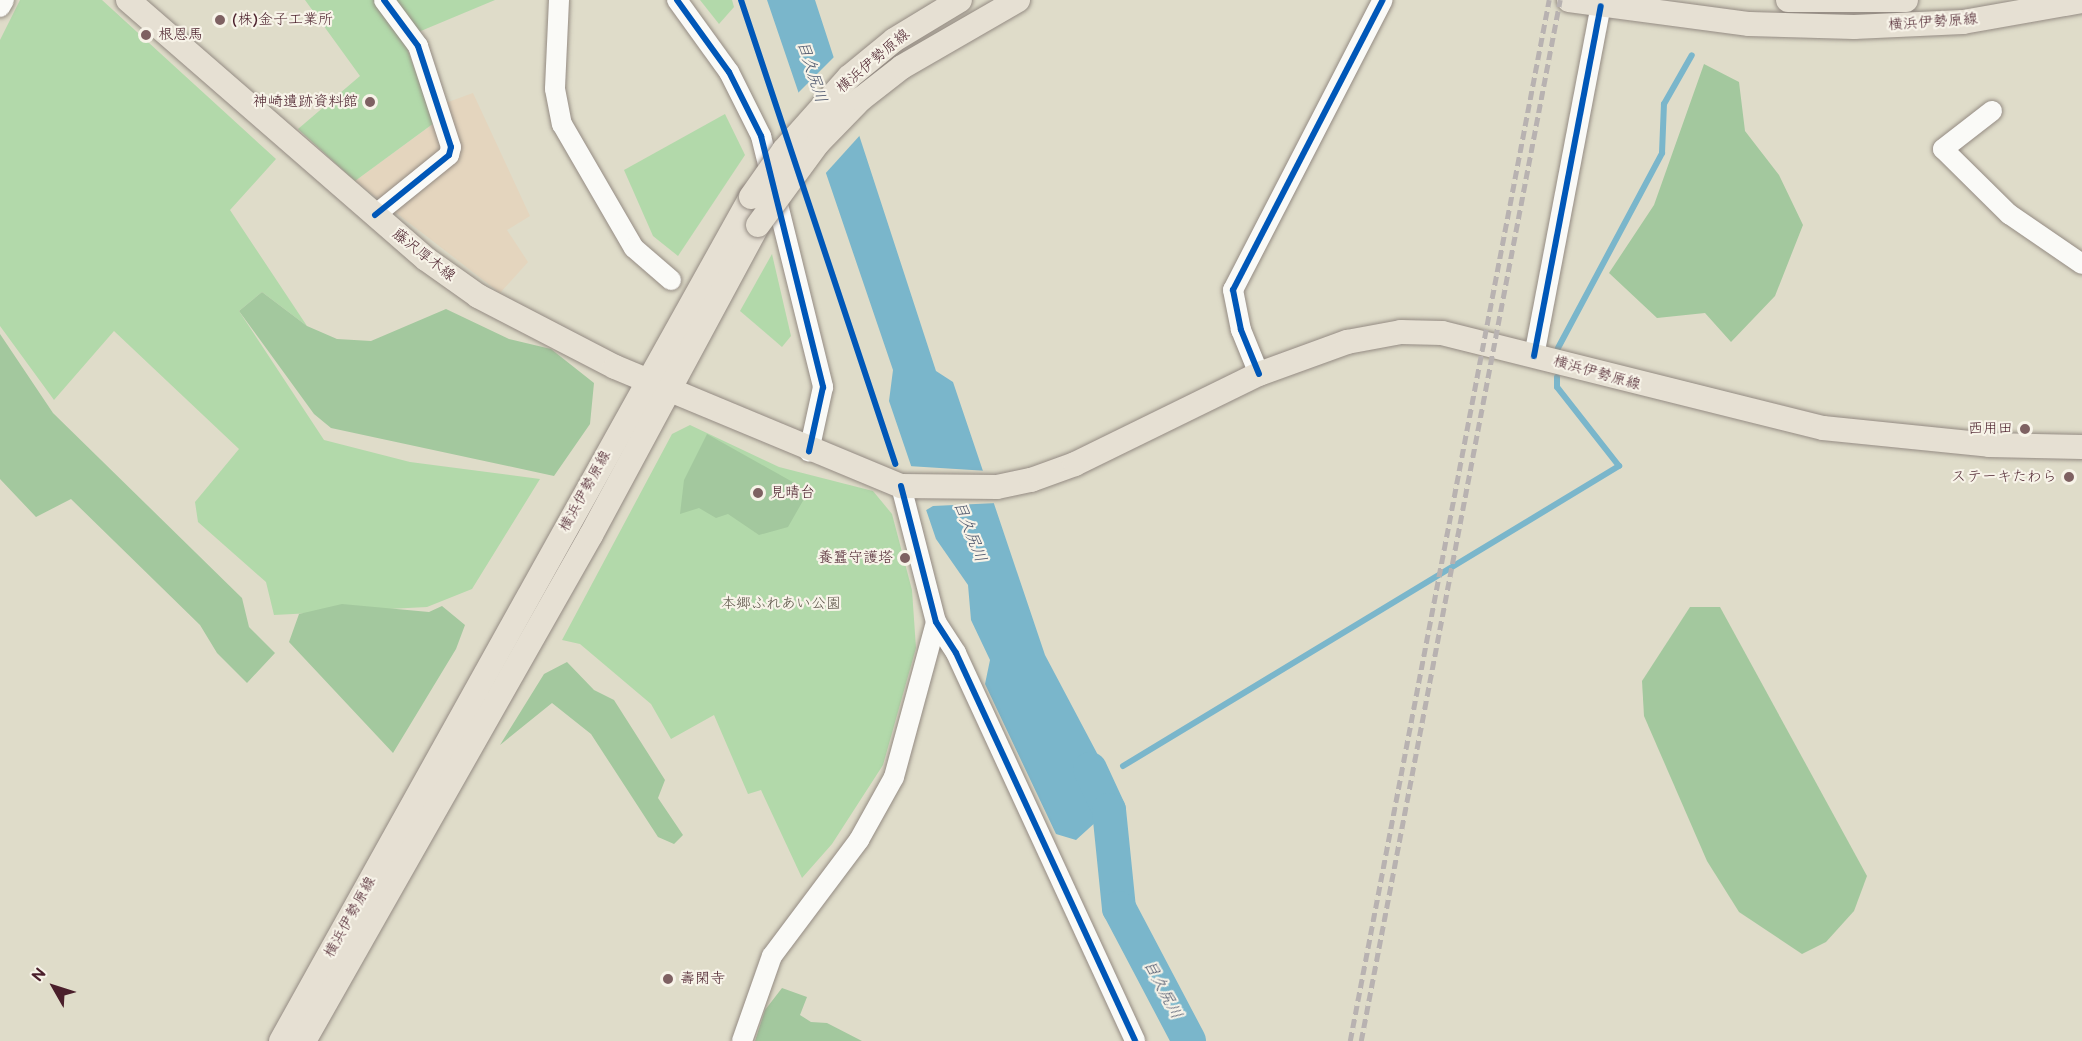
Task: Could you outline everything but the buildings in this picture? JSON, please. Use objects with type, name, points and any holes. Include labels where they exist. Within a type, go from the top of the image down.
[{"type":"main road","name":"藤沢厚木線","points":[[128,0],[375,215],[478,296],[645,380],[670,390]]},
{"type":"main road","name":"横浜伊勢原線","points":[[280,1041],[645,380],[751,197],[784,150],[849,77],[894,40],[960,0]]},
{"type":"main road","name":"横浜伊勢原線","points":[[304,1041],[670,390],[758,225],[818,143],[861,99],[912,61],[1018,0]]},
{"type":"main road","name":"横浜伊勢原線","points":[[1569,0],[1749,24],[1854,27],[1963,22],[2082,1]]},
{"type":"main road","name":"横浜伊勢原線","points":[[1788,0],[1906,0]]},
{"type":"main road","name":"横浜伊勢原線","points":[[903,486],[997,487],[1076,464],[1259,374],[1347,342],[1401,332],[1442,333],[1823,428],[1939,441],[2082,447]]},
{"type":"main road","points":[[670,390],[809,451],[903,486]]},
{"type":"street","points":[[0,7],[3,0]]},
{"type":"street","points":[[375,215],[449,155],[451,147],[418,46],[384,0]]},
{"type":"street","points":[[559,0],[555,89],[562,124],[634,248],[671,280]]},
{"type":"street","points":[[677,0],[729,72],[760,136],[823,387],[809,451]]},
{"type":"street","points":[[1259,374],[1240,330],[1233,290],[1383,0]]},
{"type":"street","points":[[1549,360],[1601,6]]},
{"type":"street","points":[[1992,111],[1943,149],[2009,214],[2082,264]]},
{"type":"street","points":[[903,486],[936,622],[957,653],[1136,1041]]},
{"type":"street","points":[[742,1041],[772,956],[859,840],[894,777],[936,622]]},
{"type":"shaded area","points":[[473,93],[530,216],[507,230],[528,262],[500,293],[355,181],[433,124],[429,109]]},
{"type":"green space","points":[[20,0],[102,0],[276,159],[230,210],[307,326],[262,292],[239,311],[324,440],[410,462],[540,479],[472,589],[427,607],[274,615],[266,582],[198,522],[195,502],[239,449],[114,331],[54,400],[0,326],[0,40]]},
{"type":"green space","points":[[305,0],[495,0],[416,33],[407,48],[434,123],[355,181],[298,129],[360,76]]},
{"type":"green space","points":[[700,0],[732,0],[734,7],[719,24]]},
{"type":"green space","points":[[1704,64],[1739,82],[1745,131],[1779,175],[1803,225],[1775,296],[1731,342],[1705,313],[1657,318],[1609,273],[1654,205]]},
{"type":"green space","points":[[725,114],[745,155],[678,256],[653,236],[624,170]]},
{"type":"green space","points":[[772,254],[791,336],[782,347],[740,311]]},
{"type":"green space","points":[[262,292],[307,326],[337,339],[371,341],[446,309],[509,339],[551,349],[594,383],[590,424],[554,476],[331,428],[314,414],[239,311]]},
{"type":"green space","points":[[0,334],[53,413],[242,598],[249,627],[275,653],[247,683],[217,653],[200,625],[71,499],[36,517],[0,479]]},
{"type":"green space","name":"本郷ふれあい公園","points":[[690,425],[779,467],[873,491],[892,514],[912,590],[916,648],[883,765],[832,844],[802,878],[761,790],[748,794],[714,715],[671,739],[651,704],[580,644],[562,640],[672,434]]},
{"type":"green space","points":[[707,434],[798,485],[804,499],[788,527],[759,535],[728,514],[716,518],[699,508],[680,514],[684,480]]},
{"type":"green space","points":[[342,604],[429,612],[442,606],[465,625],[456,649],[393,753],[289,642],[299,614]]},
{"type":"green space","points":[[1690,607],[1720,607],[1867,876],[1854,911],[1826,942],[1802,954],[1739,912],[1707,861],[1644,716],[1642,681]]},
{"type":"green space","points":[[567,662],[594,690],[614,700],[665,780],[658,798],[683,835],[674,844],[658,837],[591,734],[552,703],[500,745],[544,674]]},
{"type":"green space","points":[[782,988],[807,997],[800,1015],[811,1022],[827,1023],[862,1041],[755,1041],[765,1010]]},
{"type":"water","points":[[767,0],[815,0],[936,371],[953,382],[1045,655],[1117,791],[1109,810],[1076,840],[1056,834],[985,684],[990,660],[971,620],[968,585],[936,539],[889,401],[893,370]]},
{"type":"pier","points":[[836,55],[862,133],[824,175],[796,95]]},
{"type":"pier","points":[[908,466],[988,471],[997,503],[933,506],[923,512]]},
{"type":"waterway","points":[[1558,348],[1662,153],[1664,104],[1692,55]]},
{"type":"waterway","points":[[1123,766],[1619,466],[1557,387],[1557,377]]},
{"type":"waterway","name":"目久尻川","points":[[1090,769],[1109,810],[1119,908],[1189,1041]]},
{"type":"railway","points":[[1350,1041],[1549,0]]},
{"type":"railway","points":[[1361,1041],[1560,0]]},
{"type":"cycle path","points":[[375,215],[449,155],[451,147],[418,46],[384,0]]},
{"type":"cycle path","points":[[677,0],[729,72],[761,136],[823,387],[809,451]]},
{"type":"cycle path","points":[[741,0],[895,464]]},
{"type":"cycle path","points":[[1259,374],[1241,330],[1233,290],[1383,0]]},
{"type":"cycle path","points":[[1534,356],[1601,6]]},
{"type":"cycle path","points":[[901,486],[936,622],[956,653],[1135,1041]]},
{"type":"place","name":"(株)金子工業所","points":[[220,20]]},
{"type":"place","name":"根恩馬","points":[[146,35]]},
{"type":"place","name":"神崎遺跡資料館","points":[[370,102]]},
{"type":"place","name":"西用田","points":[[2025,429]]},
{"type":"place","name":"ステーキたわら","points":[[2069,477]]},
{"type":"place","name":"見晴台","points":[[758,493]]},
{"type":"place","name":"養蠶守護塔","points":[[905,558]]},
{"type":"place","name":"壽閑寺","points":[[668,979]]}]
